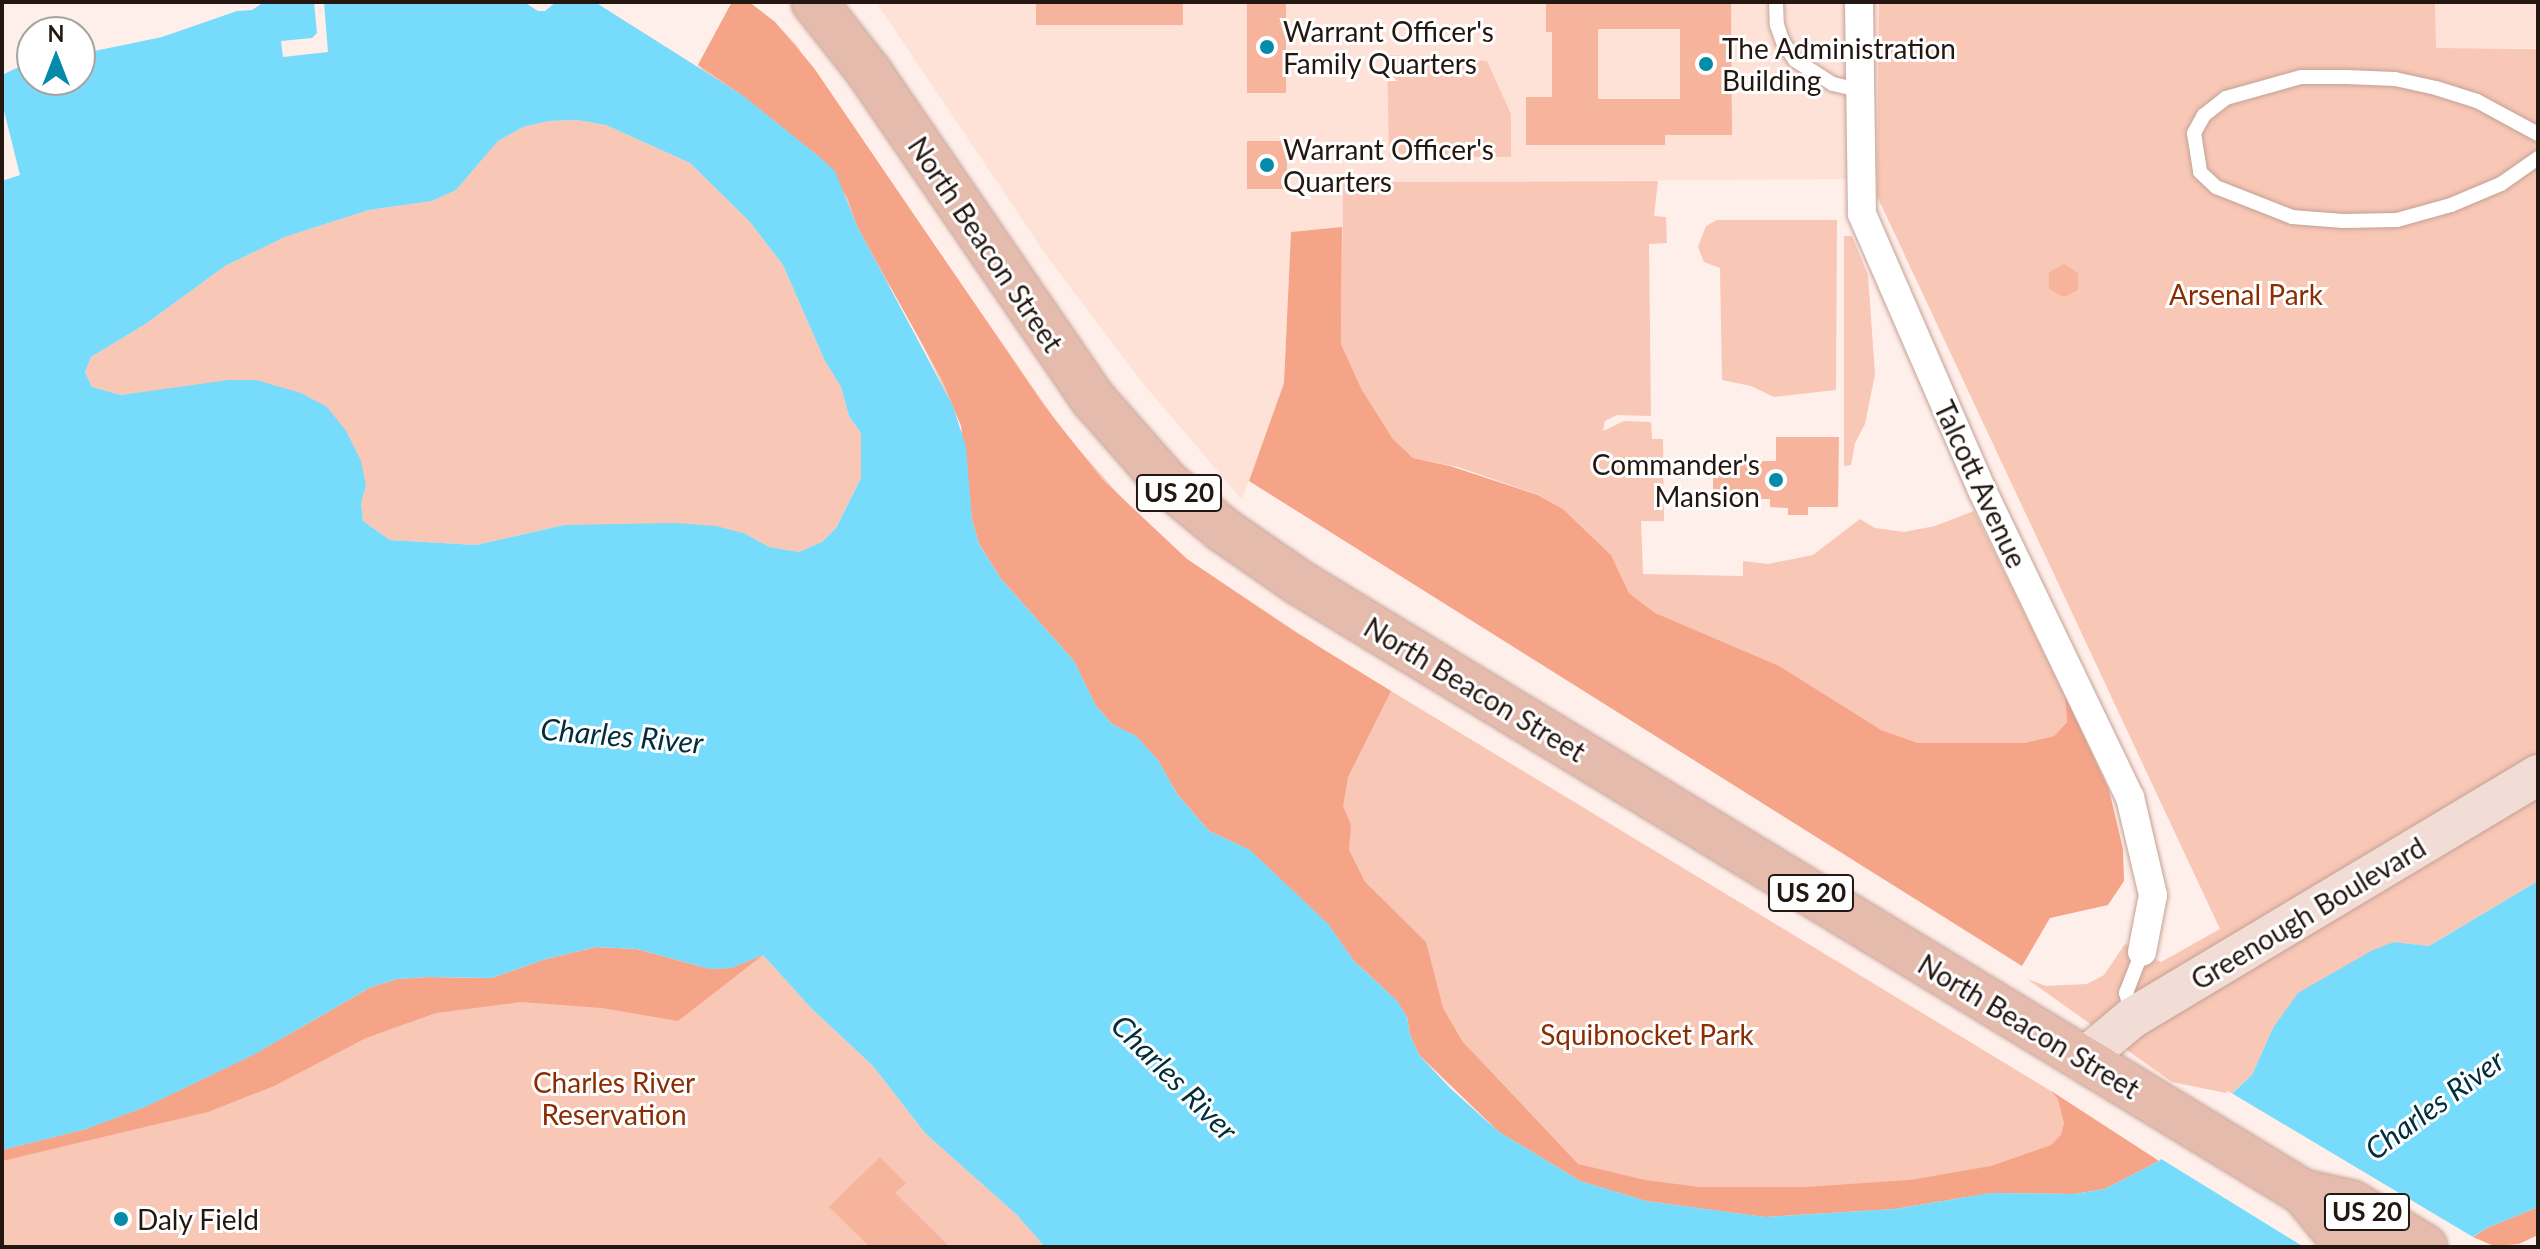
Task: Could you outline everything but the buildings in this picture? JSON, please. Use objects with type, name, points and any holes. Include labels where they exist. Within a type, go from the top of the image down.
[{"type":"main road","name":"North Beacon Street","points":[[814,2],[869,72],[1094,400],[1167,483],[1203,514],[1300,583],[2303,1192],[2352,1203],[2425,1247]]},
{"type":"main road","name":"North Beacon Street","points":[[2303,1192],[2335,1231],[2361,1247]]},
{"type":"street","name":"Talcott Avenue","points":[[1859,2],[1862,214],[1982,490],[2138,821],[2153,895],[2142,952]]},
{"type":"street","name":"Greenough Boulevard","points":[[2083,1059],[2133,1017],[2538,775]]},
{"type":"lane","points":[[1776,2],[1780,33],[1795,60],[1833,84],[1859,90]]},
{"type":"lane","points":[[2538,134],[2477,101],[2436,88],[2395,79],[2346,77],[2301,77],[2226,98],[2204,115],[2194,133],[2200,172],[2216,187],[2292,217],[2343,221],[2397,220],[2451,205],[2501,184],[2538,158]]},
{"type":"lane","points":[[2133,1017],[2126,993],[2142,952]]},
{"type":"shaded area","points":[[732,2],[749,2],[775,22],[814,68],[1043,404],[1102,479],[1187,559],[1292,630],[1391,691],[1348,777],[1343,806],[1351,825],[1349,850],[1365,882],[1426,942],[1443,1008],[1462,1041],[1578,1164],[1645,1180],[1699,1187],[1805,1187],[1910,1180],[1991,1166],[2051,1145],[2061,1135],[2064,1123],[2058,1099],[2051,1091],[2159,1161],[2105,1189],[2074,1194],[1991,1193],[1895,1209],[1765,1217],[1646,1201],[1580,1181],[1499,1132],[1419,1055],[1410,1035],[1407,1017],[1396,1000],[1353,960],[1329,925],[1250,850],[1209,831],[1177,794],[1158,760],[1136,736],[1112,724],[1096,706],[1074,661],[1001,579],[979,544],[972,520],[961,426],[942,380],[857,226],[847,197],[817,155],[742,95],[698,65]]},
{"type":"shaded area","points":[[876,2],[1879,2],[1878,179],[1343,182],[1342,227],[1291,232],[1284,384],[1242,500],[1141,381],[1048,258]]},
{"type":"shaded area","points":[[2435,2],[2538,2],[2538,48],[2435,48]]},
{"type":"shaded area","points":[[1342,227],[1341,344],[1362,390],[1393,439],[1413,458],[1450,466],[1538,495],[1563,509],[1611,555],[1629,593],[1655,613],[1779,666],[1881,730],[1918,743],[2024,743],[2054,736],[2067,722],[2065,696],[2109,790],[2123,849],[2124,881],[2108,905],[2050,918],[2022,966],[1249,481],[1284,383],[1291,232]]},
{"type":"shaded area","points":[[596,947],[637,949],[710,969],[731,968],[763,955],[678,1021],[602,1008],[521,1002],[436,1013],[366,1038],[274,1086],[208,1112],[2,1161],[2,1150],[86,1129],[145,1107],[253,1055],[371,987],[397,979],[491,978],[546,959]]},
{"type":"shaded area","points":[[2538,1207],[2538,1235],[2519,1244],[2494,1246],[2473,1237],[2487,1228]]},
{"type":"green space","name":"Squibnocket Park","points":[[732,2],[749,2],[775,22],[797,46],[1063,431],[1128,505],[1187,559],[1330,654],[2051,1091],[2159,1161],[2016,1192],[1765,1217],[1646,1201],[1580,1181],[1096,706],[922,343],[891,288],[698,65]]},
{"type":"green space","name":"Arsenal Park","points":[[1879,2],[2435,2],[2436,48],[2538,49],[2538,881],[2429,946],[2394,942],[2355,962],[2273,1028],[2252,1075],[2231,1094],[2172,1082],[2027,979],[2046,986],[2087,984],[2104,975],[2125,944],[2161,962],[2220,929],[1877,196]]},
{"type":"green space","points":[[1387,55],[1487,61],[1511,114],[1511,157],[1389,157]]},
{"type":"green space","points":[[577,120],[606,125],[690,163],[750,222],[783,265],[825,361],[841,387],[849,416],[861,433],[861,478],[836,528],[822,542],[799,552],[769,547],[746,534],[564,525],[476,545],[390,540],[363,521],[361,503],[366,486],[206,385],[121,395],[92,387],[85,372],[91,357],[147,323],[225,266],[285,237],[369,210],[432,201],[456,190],[498,141],[523,127],[549,121]]},
{"type":"green space","points":[[1658,181],[1654,216],[1666,217],[1667,243],[1649,244],[1651,416],[1617,415],[1605,421],[1603,431],[1624,421],[1651,422],[1652,439],[1663,439],[1664,521],[1641,521],[1643,574],[1743,576],[1743,561],[1768,564],[1813,555],[1860,519],[1875,528],[1904,532],[1935,526],[1974,511],[2065,696],[2067,722],[2054,736],[2024,743],[1918,743],[1881,730],[1655,613],[1629,593],[1611,555],[1563,509],[1539,495],[1458,467],[1413,458],[1393,439],[1362,390],[1341,344],[1343,182]]},
{"type":"green space","points":[[1717,220],[1837,220],[1836,390],[1774,397],[1751,386],[1722,380],[1720,268],[1704,262],[1698,247],[1706,226]]},
{"type":"green space","points":[[1844,236],[1852,236],[1868,275],[1875,374],[1865,424],[1855,443],[1851,465],[1844,466]]},
{"type":"green space","name":"Charles River Reservation","points":[[763,955],[811,1008],[873,1066],[925,1133],[1017,1215],[1045,1247],[2,1247],[2,1150],[86,1129],[287,1035]]},
{"type":"water","name":"Charles River","points":[[264,2],[505,2],[527,4],[538,11],[545,11],[556,2],[598,4],[742,95],[817,155],[835,171],[857,226],[953,406],[966,447],[972,520],[979,544],[1001,579],[1074,661],[1096,706],[1112,724],[1136,736],[1158,760],[1177,794],[1209,831],[1250,850],[1329,925],[1353,960],[1396,1000],[1407,1017],[1410,1035],[1419,1055],[1451,1089],[1499,1132],[1580,1181],[1646,1201],[1765,1217],[1895,1209],[1991,1193],[2074,1194],[2105,1189],[2159,1161],[2252,1075],[2273,1028],[2298,993],[2373,950],[2394,942],[2429,946],[2538,881],[2538,1207],[2487,1228],[2456,1247],[1045,1247],[1017,1215],[925,1133],[873,1066],[811,1008],[763,955],[731,968],[710,969],[637,949],[596,947],[546,959],[491,978],[397,979],[371,987],[253,1055],[145,1107],[86,1129],[2,1150],[2,75],[16,68],[16,96],[96,96],[96,51],[162,37],[237,11],[252,10]],"holes":[[[577,120],[606,125],[690,163],[750,222],[783,265],[825,361],[841,387],[849,416],[861,433],[861,478],[836,528],[822,542],[799,552],[769,547],[746,534],[716,526],[675,523],[564,525],[476,545],[390,540],[363,521],[361,503],[366,486],[361,461],[346,431],[327,407],[301,393],[256,380],[229,380],[121,395],[92,387],[85,372],[91,357],[147,323],[225,266],[285,237],[369,210],[432,201],[456,190],[498,141],[523,127],[549,121]]]},
{"type":"pier","points":[[314,2],[324,2],[328,52],[283,57],[281,41],[312,38],[317,33]]},
{"type":"pier","points":[[2,103],[20,175],[2,181]]},
{"type":"pier","points":[[2228,1091],[2473,1237],[2464,1247],[2304,1247],[2158,1157]]},
{"type":"place","name":"Warrant Officer's Family Quarters","points":[[1267,47]]},
{"type":"place","name":"The Administration Building","points":[[1706,64]]},
{"type":"place","name":"Warrant Officer's Quarters","points":[[1267,165]]},
{"type":"place","name":"Commander's Mansion","points":[[1776,480]]},
{"type":"place","name":"Daly Field","points":[[121,1219]]}]
